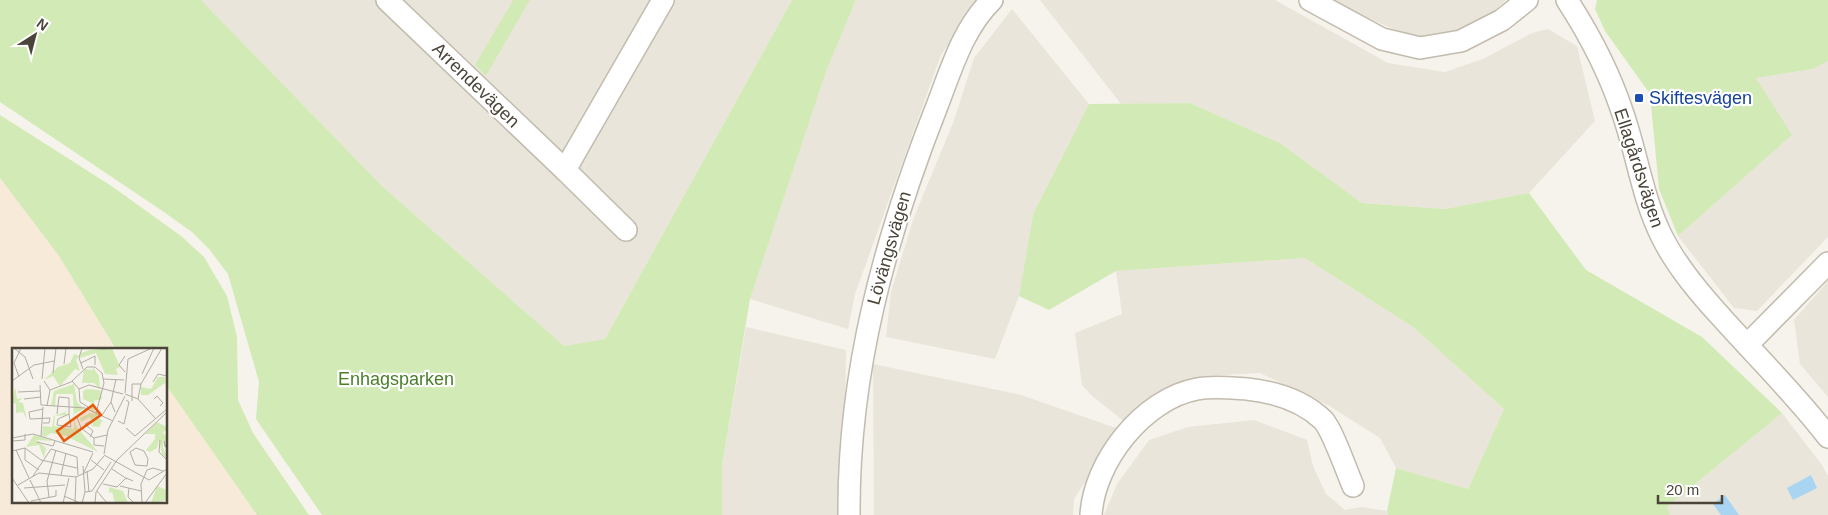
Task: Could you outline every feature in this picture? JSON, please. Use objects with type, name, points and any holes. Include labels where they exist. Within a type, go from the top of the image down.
[{"type":"street","name":"Arrendevägen","points":[[387,0],[566,170],[626,230]]},
{"type":"street","points":[[566,170],[663,0]]},
{"type":"street","name":"Lövängsvägen","points":[[849,515],[849,474],[858,382],[877,286],[900,204],[958,51],[979,13],[992,0]]},
{"type":"street","points":[[1310,0],[1382,39],[1420,48],[1460,41],[1502,20],[1527,0]]},
{"type":"street","name":"Ellagårdsvägen","points":[[1567,0],[1587,31],[1622,111],[1646,198],[1662,238],[1675,260],[1702,296],[1802,404],[1828,437]]},
{"type":"street","points":[[1746,345],[1828,263]]},
{"type":"street","points":[[1091,515],[1097,482],[1112,452],[1136,423],[1166,402],[1197,389],[1225,388],[1263,391],[1299,402],[1325,422],[1353,486]]},
{"type":"shaded area","points":[[201,0],[513,0],[476,65],[486,76],[530,0],[792,0],[605,339],[564,346],[382,186]]},
{"type":"shaded area","points":[[856,0],[979,0],[941,55],[855,294],[848,329],[750,299],[827,69]]},
{"type":"shaded area","points":[[1040,0],[1275,0],[1388,63],[1445,72],[1483,59],[1532,33],[1548,29],[1577,46],[1595,121],[1529,193],[1445,209],[1362,203],[1280,143],[1190,103],[1121,104]]},
{"type":"shaded area","points":[[1329,0],[1506,0],[1478,26],[1413,38]]},
{"type":"shaded area","points":[[1012,9],[1089,104],[1033,214],[1019,296],[995,359],[886,337],[891,292],[914,217],[953,123],[974,58]]},
{"type":"shaded area","points":[[1828,61],[1828,237],[1757,311],[1734,308],[1678,236],[1791,136],[1756,78],[1813,69]]},
{"type":"shaded area","points":[[0,178],[59,256],[115,348],[12,348],[12,502],[168,502],[168,388],[257,515],[0,515]]},
{"type":"shaded area","points":[[1305,258],[1413,327],[1504,409],[1468,489],[1396,468],[1380,438],[1328,405],[1260,373],[1203,376],[1172,392],[1125,422],[1092,396],[1082,385],[1075,333],[1122,314],[1116,271]]},
{"type":"shaded area","points":[[1828,281],[1828,397],[1800,364],[1794,320]]},
{"type":"shaded area","points":[[746,327],[846,350],[844,515],[722,515],[722,465]]},
{"type":"shaded area","points":[[873,364],[1021,395],[1119,429],[1074,499],[1073,515],[874,515]]},
{"type":"shaded area","points":[[1782,413],[1822,465],[1828,476],[1828,515],[1670,515],[1667,507]]},
{"type":"shaded area","points":[[1254,420],[1307,440],[1313,466],[1326,494],[1345,510],[1361,507],[1387,511],[1388,515],[1104,515],[1117,484],[1149,440],[1188,427]]},
{"type":"green space","name":"Enhagsparken","points":[[0,0],[201,0],[382,186],[564,346],[605,339],[792,0],[856,0],[827,69],[750,299],[722,465],[722,515],[322,515],[256,419],[259,382],[228,274],[209,249],[192,232],[161,210],[0,102]]},
{"type":"green space","points":[[513,0],[530,0],[486,76],[475,65]]},
{"type":"green space","points":[[1597,0],[1828,0],[1828,61],[1813,69],[1756,78],[1792,135],[1678,236],[1659,189],[1650,94],[1605,31],[1595,9]]},
{"type":"green space","points":[[1190,103],[1280,143],[1362,203],[1445,209],[1529,193],[1586,270],[1702,337],[1782,413],[1667,507],[1670,515],[1388,515],[1387,511],[1396,468],[1468,489],[1504,409],[1413,327],[1305,258],[1116,271],[1049,310],[1019,296],[1033,214],[1089,104]]},
{"type":"green space","points":[[0,115],[113,187],[181,236],[204,257],[227,296],[237,337],[238,400],[253,433],[309,515],[257,515],[168,388],[168,348],[115,348],[59,256],[0,178]]},
{"type":"water","points":[[1811,475],[1817,488],[1793,500],[1787,488]]},
{"type":"water","points":[[1725,495],[1739,515],[1721,515],[1713,504]]},
{"type":"place","name":"Skiftesvägen","points":[[1639,98]]}]
